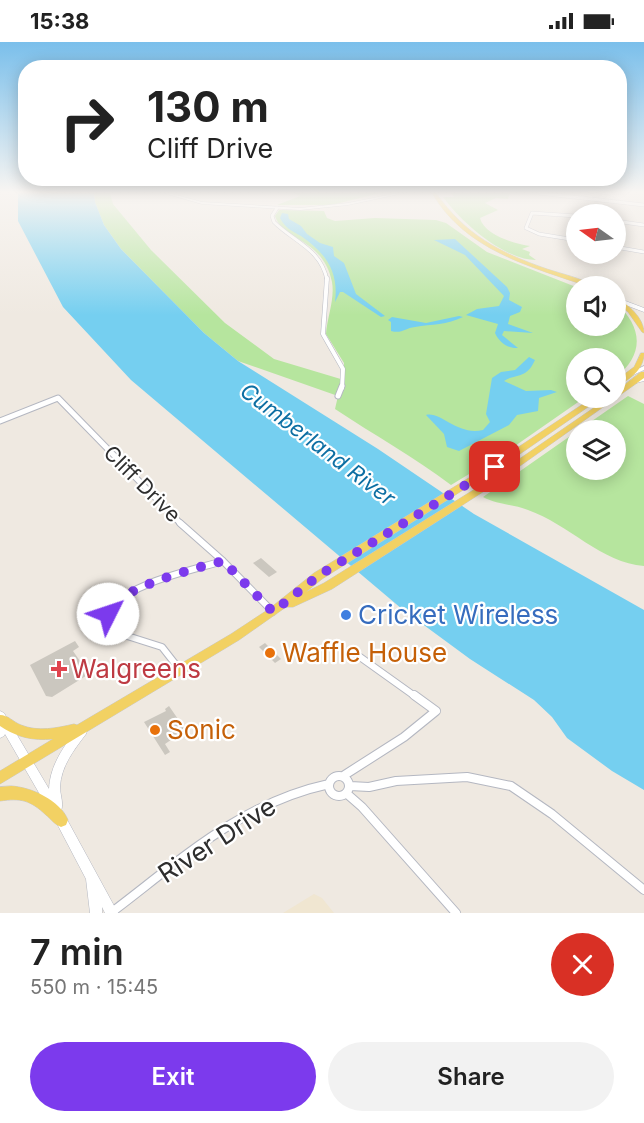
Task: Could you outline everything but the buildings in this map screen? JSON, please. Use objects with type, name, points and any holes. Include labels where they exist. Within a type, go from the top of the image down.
[{"type":"main road","points":[[464,234],[498,253],[566,279]]},
{"type":"main road","points":[[471,234],[502,252],[566,276]]},
{"type":"main road","points":[[626,301],[644,319]]},
{"type":"main road","points":[[626,308],[644,331]]},
{"type":"main road","points":[[636,378],[644,355]]},
{"type":"main road","points":[[636,378],[644,374]]},
{"type":"main road","points":[[273,612],[318,576],[475,479],[582,408]]},
{"type":"main road","points":[[0,778],[273,612],[328,586],[486,486],[598,408]]},
{"type":"main road","points":[[1,718],[13,729],[25,733],[51,734],[85,727]]},
{"type":"main road","points":[[0,794],[26,793],[40,799],[61,820]]},
{"type":"street","points":[[289,234],[318,256],[328,279],[329,291],[322,334],[342,365],[344,384],[338,396]]},
{"type":"street","points":[[544,234],[566,238]]},
{"type":"street","points":[[626,249],[644,252]]},
{"type":"street","points":[[626,300],[644,308]]},
{"type":"street","points":[[626,303],[644,308]]},
{"type":"street","points":[[636,378],[644,368]]},
{"type":"street","name":"Cliff Drive","points":[[0,421],[58,399],[168,512],[223,561],[273,612]]},
{"type":"street","points":[[180,670],[162,647],[121,634],[108,610],[116,602],[162,580],[223,561]]},
{"type":"street","points":[[353,652],[436,711],[404,737],[343,776],[348,790],[362,807],[456,913]]},
{"type":"street","points":[[0,733],[1,718]]},
{"type":"street","points":[[1,718],[112,913]]},
{"type":"street","points":[[61,820],[53,794],[54,776],[68,748],[85,727]]},
{"type":"street","name":"River Drive","points":[[112,913],[208,840],[248,814],[289,794],[329,784],[334,777],[343,776]]},
{"type":"street","points":[[329,784],[334,794],[396,781],[467,777],[511,786],[552,814],[644,890]]},
{"type":"street","points":[[92,875],[96,913]]},
{"type":"shaded area","points":[[314,894],[322,898],[334,913],[283,913]]},
{"type":"green space","points":[[110,234],[137,234],[225,323],[274,359],[344,380],[344,363],[326,334],[333,288],[327,268],[312,248],[290,234],[461,234],[487,252],[566,283],[566,336],[626,336],[626,314],[635,331],[637,341],[635,351],[626,368],[626,348],[566,348],[566,408],[570,408],[512,448],[451,485],[335,409],[338,396],[238,361],[204,333],[121,249]]},
{"type":"green space","points":[[479,234],[494,234],[509,241],[530,246],[522,249],[530,252],[529,255],[536,260],[510,254]]},
{"type":"green space","points":[[628,396],[644,404],[644,566],[614,558],[599,551],[543,516],[483,497],[566,439],[566,480],[626,480],[626,420],[593,420],[611,408],[626,408]]},
{"type":"water","name":"Cumberland River","points":[[25,234],[110,234],[121,249],[204,333],[238,361],[378,449],[474,514],[644,610],[644,790],[612,771],[567,738],[552,717],[534,700],[470,659],[402,609],[131,380],[63,307]]},
{"type":"water","points":[[297,234],[307,234],[320,243],[333,247],[334,256],[344,263],[356,294],[385,316],[381,317],[343,292],[340,292],[335,302],[335,281],[329,264],[310,242]]},
{"type":"water","points":[[455,239],[507,287],[510,293],[509,300],[522,307],[520,312],[510,316],[508,324],[533,333],[504,331],[502,335],[518,348],[507,346],[499,339],[495,333],[498,324],[466,315],[477,309],[499,306],[504,296],[465,255],[434,240]]},
{"type":"water","points":[[392,317],[426,323],[463,317],[398,332],[391,331],[391,322],[388,320]]},
{"type":"water","points":[[529,357],[535,360],[528,371],[504,381],[526,391],[551,390],[557,392],[539,398],[538,411],[517,415],[509,425],[459,451],[447,447],[444,434],[426,415],[438,416],[465,430],[483,430],[490,422],[486,414],[492,378],[501,372],[515,370]]},
{"type":"place","name":"Cricket Wireless","points":[[346,615]]},
{"type":"place","name":"Waffle House","points":[[270,653]]},
{"type":"place","name":"Walgreens","points":[[59,669]]},
{"type":"place","name":"Sonic","points":[[155,730]]},
{"type":"route","points":[[108,614],[112,604],[162,580],[223,561],[273,612],[318,576],[495,467]]}]
